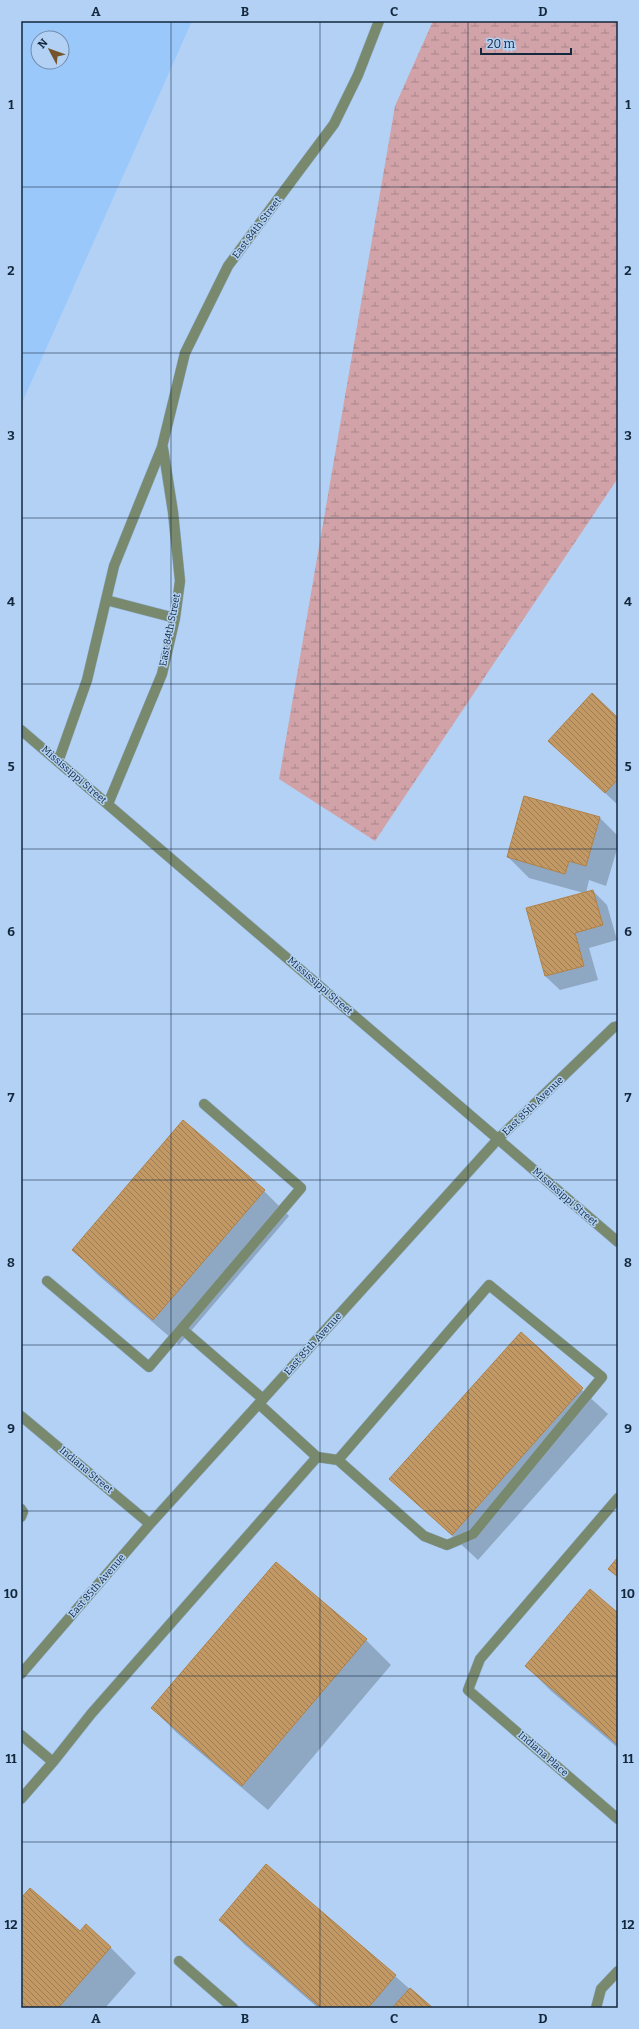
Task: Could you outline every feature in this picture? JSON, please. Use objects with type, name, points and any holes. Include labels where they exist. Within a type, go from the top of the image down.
[{"type":"street","name":"East 84th Street","points":[[58,762],[87,680],[114,566],[162,447],[185,353],[228,266],[334,124],[358,75],[379,21]]},
{"type":"street","name":"East 84th Street","points":[[108,804],[162,674],[175,618],[180,581],[173,512],[162,447]]},
{"type":"street","points":[[106,600],[175,618]]},
{"type":"street","name":"Mississippi Street","points":[[21,730],[618,1242]]},
{"type":"street","name":"East 85th Avenue","points":[[21,1674],[150,1524],[498,1140],[618,1026]]},
{"type":"street","points":[[47,1281],[149,1367],[302,1188],[204,1104]]},
{"type":"street","points":[[182,1329],[261,1401],[317,1457],[338,1460],[424,1536],[447,1545],[472,1534],[602,1377],[489,1285],[338,1460]]},
{"type":"street","name":"Indiana Street","points":[[21,1416],[150,1524]]},
{"type":"street","points":[[21,1799],[91,1714],[317,1457]]},
{"type":"street","name":"Indiana Place","points":[[618,1498],[480,1659],[468,1690],[618,1819]]},
{"type":"street","points":[[21,1509],[23,1512],[21,1517]]},
{"type":"street","points":[[21,1735],[53,1762]]},
{"type":"street","points":[[178,1960],[233,2008]]},
{"type":"street","points":[[596,2008],[601,1989],[618,1971]]},
{"type":"shaded area","points":[[21,21],[192,21],[21,405]]},
{"type":"green space","points":[[433,21],[618,21],[618,478],[375,841],[279,779],[395,106]]},
{"type":"building","points":[[592,693],[618,718],[618,779],[605,793],[548,741]]},
{"type":"building","points":[[524,796],[600,817],[586,866],[569,861],[565,874],[507,857]]},
{"type":"building","points":[[593,890],[603,925],[575,933],[584,966],[545,976],[526,908]]},
{"type":"building","points":[[183,1120],[265,1190],[153,1320],[72,1250]]},
{"type":"building","points":[[521,1332],[583,1388],[452,1535],[389,1479]]},
{"type":"building","points":[[618,1557],[618,1577],[608,1569]]},
{"type":"building","points":[[276,1562],[367,1639],[242,1786],[151,1708]]},
{"type":"building","points":[[590,1589],[618,1613],[618,1745],[525,1666]]},
{"type":"building","points":[[266,1864],[396,1975],[368,2008],[321,2008],[219,1920]]},
{"type":"building","points":[[30,1888],[80,1931],[86,1924],[111,1947],[58,2008],[21,2008],[21,1898]]},
{"type":"building","points":[[410,1988],[433,2008],[392,2008]]}]
